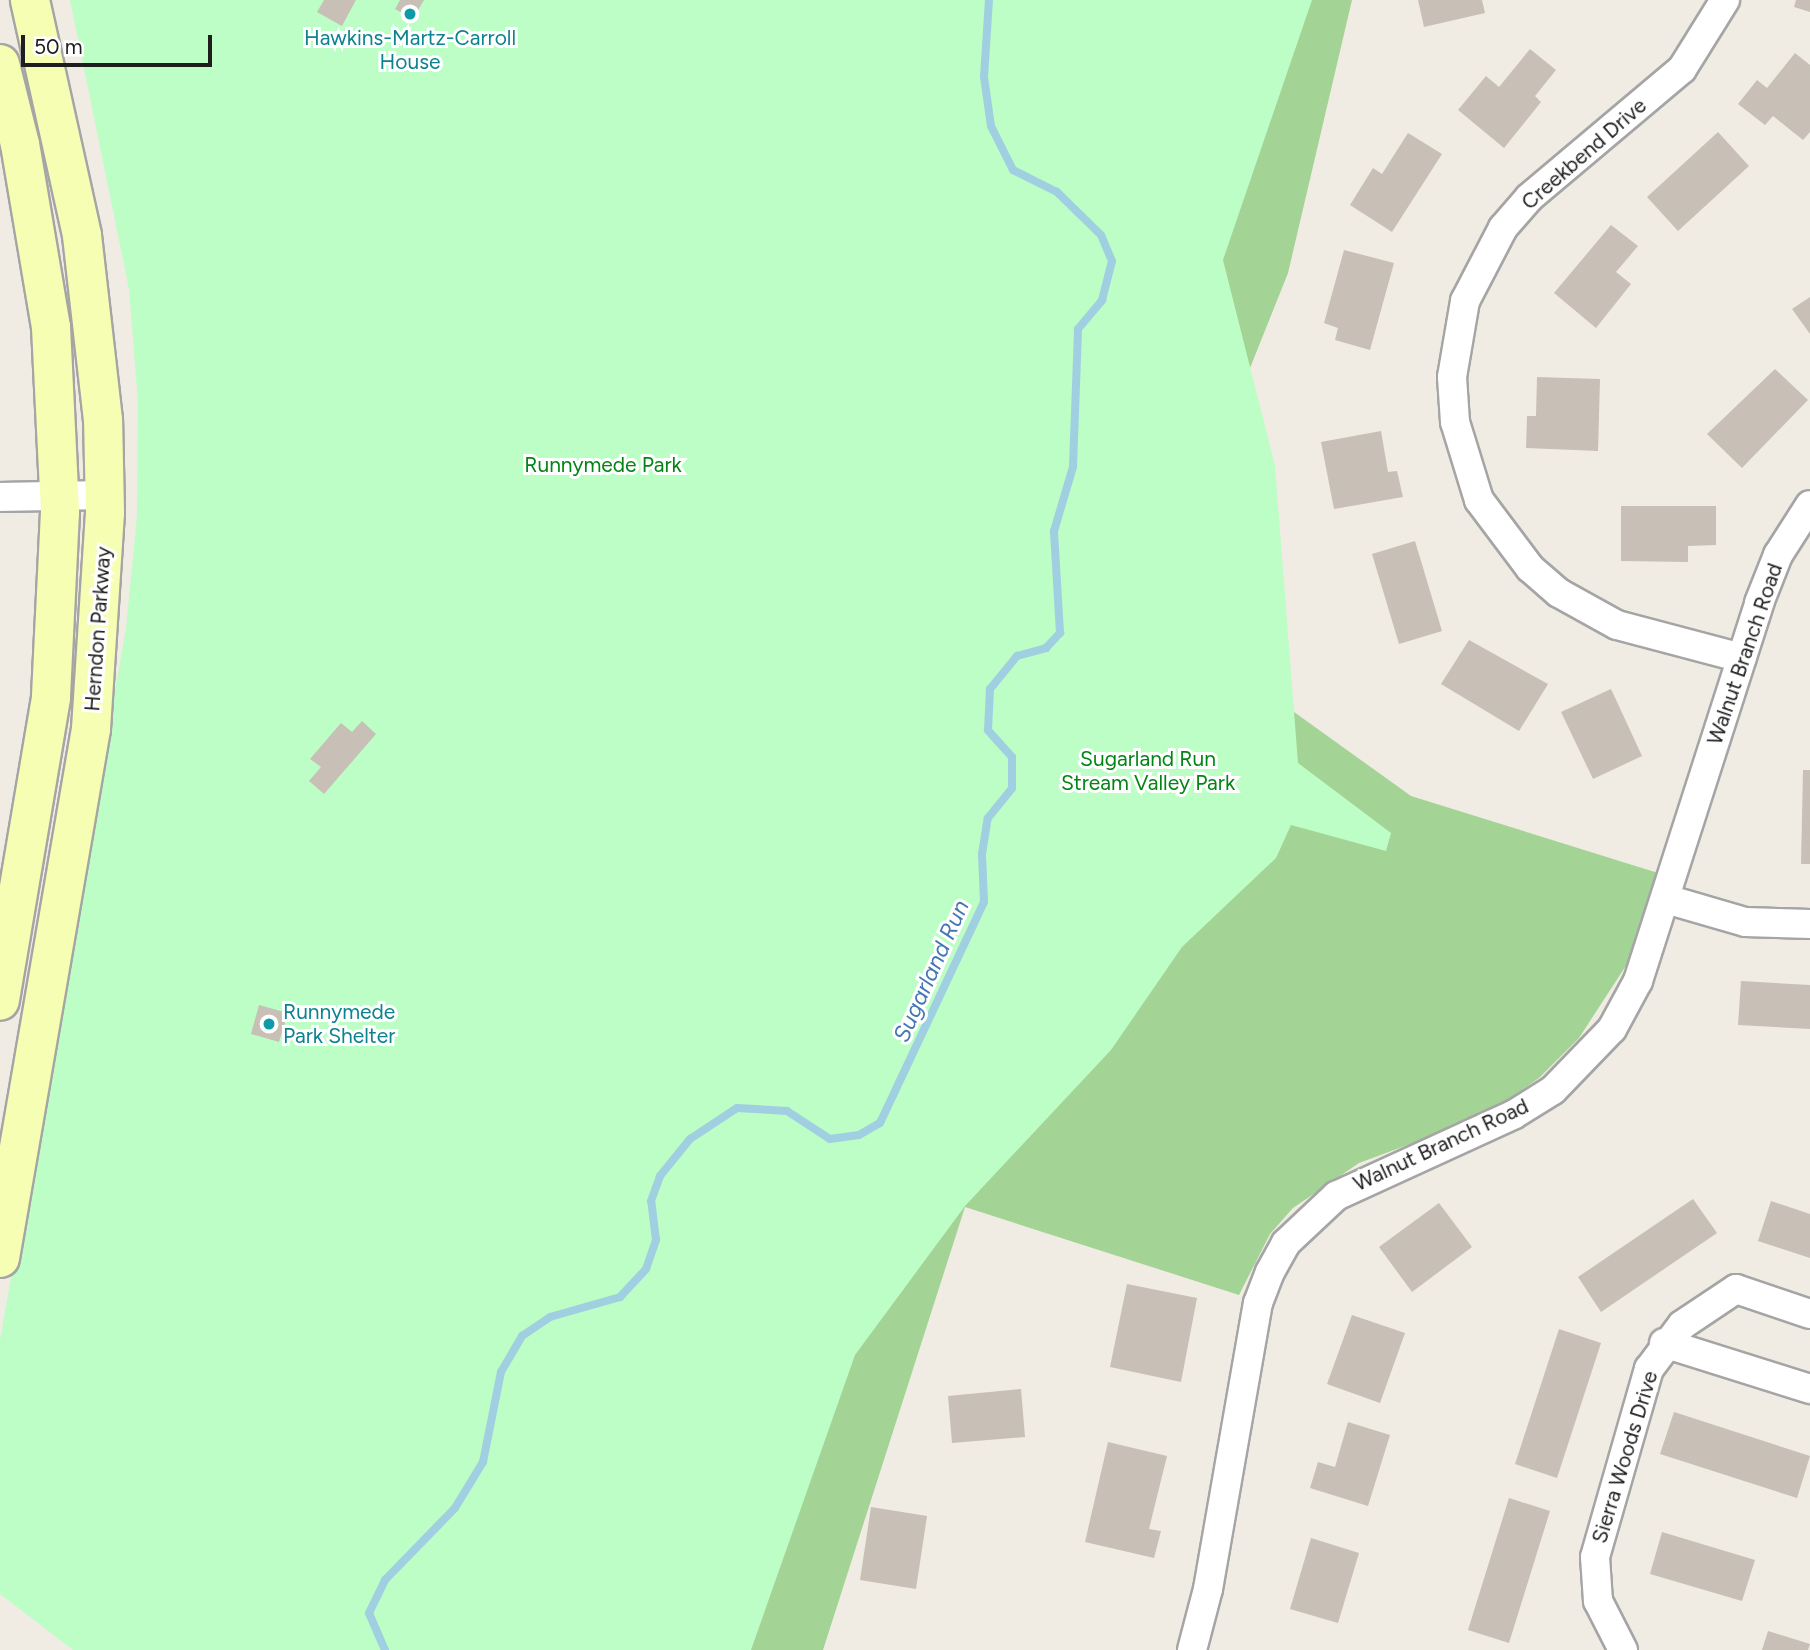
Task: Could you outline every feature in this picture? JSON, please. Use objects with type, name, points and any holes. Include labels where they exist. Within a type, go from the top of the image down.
[{"type":"main road","name":"Herndon Parkway","points":[[0,1258],[91,729],[105,495],[95,327],[82,235],[30,0]]},
{"type":"main road","name":"Herndon Parkway","points":[[0,64],[20,144],[51,327],[60,495],[51,698],[0,1001]]},
{"type":"street","name":"Creekbend Drive","points":[[1725,0],[1682,69],[1529,198],[1503,228],[1465,301],[1452,377],[1455,422],[1474,487],[1502,536],[1530,568],[1559,593],[1617,625],[1742,658]]},
{"type":"street","points":[[0,497],[105,495]]},
{"type":"street","name":"Walnut Branch Road","points":[[1192,1650],[1208,1588],[1258,1303],[1286,1243],[1336,1196],[1513,1115],[1586,1062],[1633,993],[1778,555],[1810,505]]},
{"type":"street","points":[[1666,899],[1745,922],[1810,923]]},
{"type":"street","name":"Sierra Woods Drive","points":[[1623,1650],[1598,1601],[1595,1557],[1649,1369],[1664,1343],[1736,1289],[1810,1314]]},
{"type":"street","name":"Sierra Woods Drive","points":[[1664,1343],[1810,1389]]},
{"type":"green space","name":"Runnymede Park","points":[[70,0],[1312,0],[1223,260],[1275,466],[1298,763],[1391,833],[1386,851],[1291,825],[1276,858],[1182,947],[1111,1050],[965,1206],[855,1355],[751,1650],[73,1650],[0,1594],[0,1340],[126,628],[137,516],[138,402],[129,289]]},
{"type":"green space","name":"Sugarland Run Stream Valley Park","points":[[1252,0],[1352,0],[1288,273],[1250,368],[1294,712],[1411,796],[1658,873],[1629,961],[1579,1038],[1539,1078],[1483,1117],[1359,1163],[1293,1208],[1270,1234],[1239,1295],[965,1207],[823,1650],[687,1650]]},
{"type":"building","points":[[324,0],[356,0],[342,26],[317,12]]},
{"type":"building","name":"Hawkins-Martz-Carroll House","points":[[400,0],[424,0],[413,19],[395,9]]},
{"type":"building","points":[[1418,0],[1482,0],[1485,13],[1424,27]]},
{"type":"building","points":[[1796,0],[1810,0],[1810,12],[1794,7]]},
{"type":"building","points":[[1530,49],[1556,70],[1535,96],[1541,102],[1504,148],[1458,110],[1486,76],[1499,87]]},
{"type":"building","points":[[1795,53],[1810,65],[1810,132],[1803,140],[1773,116],[1765,125],[1738,104],[1757,80],[1767,88]]},
{"type":"building","points":[[1718,132],[1749,166],[1678,231],[1647,197]]},
{"type":"building","points":[[1408,133],[1442,154],[1392,232],[1350,205],[1373,168],[1382,174]]},
{"type":"building","points":[[1611,225],[1638,246],[1616,272],[1631,284],[1596,328],[1554,293]]},
{"type":"building","points":[[1344,250],[1394,263],[1370,350],[1335,340],[1338,328],[1324,323]]},
{"type":"building","points":[[1810,297],[1810,334],[1792,309]]},
{"type":"building","points":[[1775,369],[1808,400],[1742,468],[1707,434]]},
{"type":"building","points":[[1537,377],[1600,379],[1598,451],[1526,448],[1527,416],[1536,416]]},
{"type":"building","points":[[1381,431],[1388,472],[1397,471],[1403,497],[1334,509],[1321,442]]},
{"type":"building","points":[[1621,506],[1716,506],[1716,545],[1688,546],[1688,562],[1621,561]]},
{"type":"building","points":[[1415,541],[1442,631],[1399,644],[1372,554]]},
{"type":"building","points":[[1469,640],[1548,684],[1519,731],[1441,684]]},
{"type":"building","points":[[1611,689],[1642,756],[1593,779],[1561,712]]},
{"type":"building","points":[[362,721],[376,734],[324,794],[309,781],[321,767],[310,759],[341,723],[352,732]]},
{"type":"building","points":[[1803,770],[1810,770],[1810,864],[1801,864]]},
{"type":"building","points":[[1741,981],[1810,985],[1810,1029],[1738,1025]]},
{"type":"building","name":"Runnymede Park Shelter","points":[[259,1005],[288,1013],[279,1042],[251,1034]]},
{"type":"building","points":[[1693,1199],[1717,1233],[1601,1312],[1578,1277]]},
{"type":"building","points":[[1771,1201],[1810,1214],[1810,1258],[1758,1241]]},
{"type":"building","points":[[1439,1203],[1472,1247],[1412,1292],[1379,1247]]},
{"type":"building","points":[[1127,1284],[1197,1298],[1181,1382],[1110,1367]]},
{"type":"building","points":[[1352,1315],[1405,1333],[1380,1403],[1327,1384]]},
{"type":"building","points":[[1559,1329],[1601,1343],[1557,1478],[1515,1464]]},
{"type":"building","points":[[1021,1389],[1025,1437],[952,1443],[948,1396]]},
{"type":"building","points":[[1674,1412],[1810,1456],[1797,1498],[1660,1454]]},
{"type":"building","points":[[1348,1422],[1390,1435],[1368,1506],[1310,1488],[1318,1462],[1335,1467]]},
{"type":"building","points":[[1108,1442],[1167,1456],[1149,1529],[1161,1531],[1154,1558],[1085,1542]]},
{"type":"building","points":[[1509,1498],[1550,1511],[1509,1643],[1468,1630]]},
{"type":"building","points":[[871,1507],[927,1516],[916,1589],[860,1580]]},
{"type":"building","points":[[1662,1532],[1755,1560],[1742,1601],[1650,1574]]},
{"type":"building","points":[[1311,1538],[1359,1553],[1338,1623],[1290,1609]]},
{"type":"building","points":[[1768,1631],[1810,1644],[1808,1650],[1762,1650]]},
{"type":"waterway","name":"Sugarland Run","points":[[385,1650],[369,1613],[385,1580],[455,1508],[483,1462],[501,1372],[522,1336],[550,1317],[620,1297],[646,1269],[656,1240],[651,1201],[660,1176],[690,1139],[737,1108],[787,1111],[830,1139],[859,1135],[880,1123],[984,902],[982,854],[988,818],[1012,788],[1012,757],[988,730],[990,689],[1017,656],[1046,648],[1060,633],[1054,531],[1073,467],[1078,329],[1102,300],[1112,261],[1101,235],[1057,192],[1013,170],[991,126],[984,77],[989,0]]},
{"type":"place","name":"Hawkins-Martz-Carroll House","points":[[410,14]]},
{"type":"place","name":"Runnymede Park Shelter","points":[[269,1024]]}]
